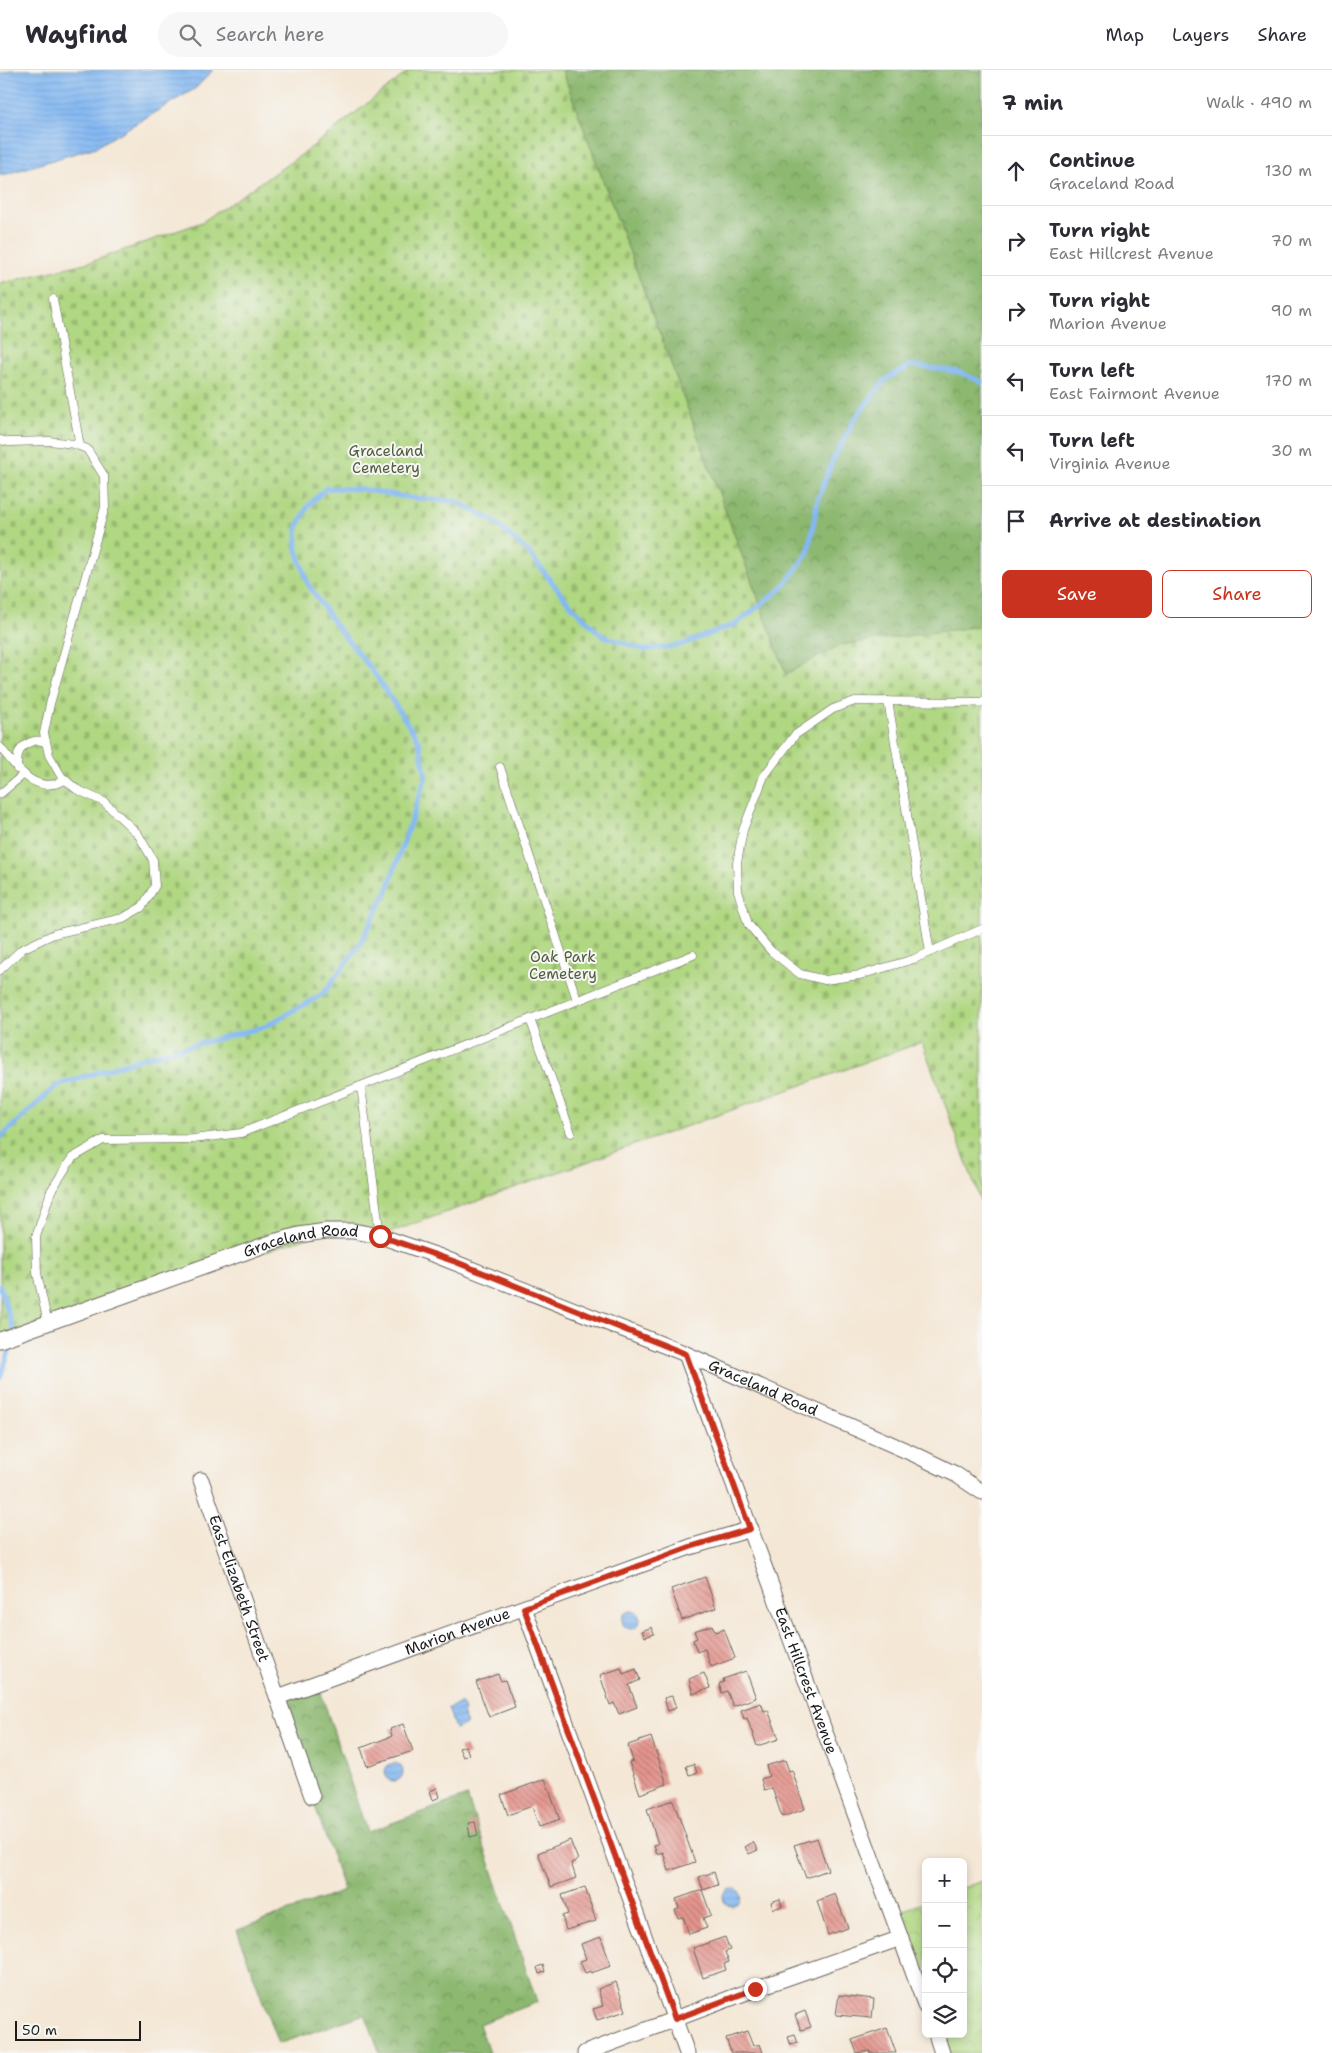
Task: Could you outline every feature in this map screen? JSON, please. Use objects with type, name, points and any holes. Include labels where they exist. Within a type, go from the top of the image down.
[{"type":"street","name":"Graceland Road","points":[[0,1340],[273,1242],[299,1235],[326,1231],[353,1231],[380,1236],[456,1262],[686,1354],[916,1455],[955,1474],[982,1492]]},
{"type":"street","name":"East Hillcrest Avenue","points":[[686,1354],[922,1996]]},
{"type":"street","name":"East Elizabeth Street","points":[[201,1480],[242,1602],[278,1697],[312,1796]]},
{"type":"street","name":"Marion Avenue","points":[[278,1697],[690,1547],[750,1529]]},
{"type":"street","points":[[524,1608],[687,2053]]},
{"type":"street","points":[[585,2053],[901,1938]]},
{"type":"street","points":[[937,2038],[942,2053]]},
{"type":"lane","points":[[53,299],[80,446]]},
{"type":"lane","points":[[0,440],[9,442],[49,441],[80,446],[87,449],[104,476],[105,507],[50,704],[44,733],[49,755],[61,776],[76,789],[104,802],[138,834],[152,860],[155,886],[142,907],[123,918],[54,934],[22,949],[0,970]]},
{"type":"lane","points":[[982,702],[855,701],[833,709],[795,735],[764,776],[743,830],[737,863],[738,891],[748,924],[771,951],[800,974],[825,980],[860,975],[914,959],[982,929]]},
{"type":"lane","points":[[888,702],[930,952]]},
{"type":"lane","points":[[17,769],[19,752],[26,745],[34,740],[41,740],[46,743]]},
{"type":"lane","points":[[0,747],[17,769],[46,786],[65,780]]},
{"type":"lane","points":[[500,767],[577,1000]]},
{"type":"lane","points":[[0,794],[24,774]]},
{"type":"lane","points":[[48,1324],[37,1273],[36,1237],[51,1191],[72,1158],[103,1140],[194,1139],[241,1133],[693,955]]},
{"type":"lane","points":[[530,1019],[571,1134]]},
{"type":"lane","points":[[361,1086],[380,1236]]},
{"type":"green space","name":"Graceland Cemetery","points":[[410,70],[562,70],[786,674],[840,645],[982,626],[982,1205],[922,1042],[380,1236],[326,1231],[0,1340],[0,284],[93,261],[202,222],[304,153]]},
{"type":"green space","points":[[562,70],[982,70],[982,633],[786,674]]},
{"type":"green space","points":[[318,1684],[367,1832],[467,1796],[537,2002],[479,2024],[489,2053],[380,2053],[365,2014],[278,2044],[237,1930],[344,1891],[278,1697]]},
{"type":"green space","points":[[982,1881],[982,2053],[942,2053],[937,2038],[967,2038],[967,1887]]},
{"type":"green space","points":[[922,1903],[922,1996],[892,1914]]},
{"type":"water","points":[[10,70],[213,70],[196,88],[96,147],[0,176],[0,74]]},
{"type":"water","points":[[631,1611],[637,1614],[640,1620],[637,1626],[631,1629],[625,1626],[622,1620],[625,1614]]},
{"type":"water","points":[[462,1704],[464,1711],[462,1713],[467,1724],[455,1729],[448,1708]]},
{"type":"water","points":[[390,1763],[398,1763],[403,1768],[401,1779],[390,1781],[385,1776],[385,1768]]},
{"type":"water","points":[[732,1888],[738,1891],[741,1897],[738,1903],[732,1906],[726,1903],[723,1897],[726,1891]]},
{"type":"building","points":[[705,1577],[716,1608],[682,1620],[671,1589]]},
{"type":"building","points":[[712,1625],[715,1632],[724,1629],[735,1658],[711,1667],[705,1649],[697,1652],[693,1640],[697,1638],[694,1631]]},
{"type":"building","points":[[652,1627],[654,1634],[645,1637],[642,1631]]},
{"type":"building","points":[[621,1668],[623,1674],[636,1669],[640,1680],[629,1685],[637,1707],[619,1714],[614,1703],[610,1705],[600,1675]]},
{"type":"building","points":[[746,1671],[756,1698],[733,1706],[727,1691],[722,1693],[719,1684],[724,1682],[723,1679]]},
{"type":"building","points":[[704,1673],[710,1688],[693,1694],[689,1679]]},
{"type":"building","points":[[498,1674],[501,1681],[505,1680],[515,1707],[489,1717],[476,1682]]},
{"type":"building","points":[[672,1696],[676,1708],[668,1711],[664,1698]]},
{"type":"building","points":[[761,1703],[764,1711],[768,1710],[779,1739],[757,1746],[747,1718],[744,1719],[741,1710]]},
{"type":"building","points":[[403,1724],[413,1751],[367,1766],[361,1748],[392,1736],[390,1729]]},
{"type":"building","points":[[651,1737],[667,1784],[640,1794],[629,1762],[633,1761],[628,1745]]},
{"type":"building","points":[[466,1746],[469,1755],[463,1757],[459,1748]]},
{"type":"building","points":[[785,1760],[789,1771],[792,1770],[805,1809],[782,1817],[772,1788],[764,1790],[761,1779],[769,1776],[766,1766]]},
{"type":"building","points":[[694,1764],[697,1773],[689,1775],[686,1766]]},
{"type":"building","points":[[545,1779],[560,1820],[539,1827],[532,1806],[508,1815],[501,1795]]},
{"type":"building","points":[[437,1788],[440,1797],[433,1800],[430,1791]]},
{"type":"building","points":[[673,1800],[695,1862],[669,1871],[663,1852],[657,1854],[654,1845],[658,1844],[647,1809]]},
{"type":"building","points":[[475,1822],[478,1835],[470,1837],[468,1823]]},
{"type":"building","points":[[817,1838],[828,1870],[806,1878],[794,1845]]},
{"type":"building","points":[[570,1840],[578,1860],[571,1863],[576,1878],[551,1887],[538,1853]]},
{"type":"building","points":[[753,1842],[758,1850],[749,1854],[745,1847]]},
{"type":"building","points":[[714,1872],[718,1885],[703,1890],[699,1877]]},
{"type":"building","points":[[585,1887],[596,1921],[566,1930],[562,1916],[568,1914],[562,1895]]},
{"type":"building","points":[[702,1890],[711,1915],[703,1918],[707,1928],[689,1934],[683,1917],[678,1918],[675,1910],[679,1909],[676,1899]]},
{"type":"building","points":[[835,1894],[848,1928],[828,1935],[817,1901]]},
{"type":"building","points":[[780,1899],[782,1906],[773,1909],[771,1902]]},
{"type":"building","points":[[601,1937],[611,1966],[591,1973],[591,1971],[585,1973],[580,1961],[586,1959],[581,1944]]},
{"type":"building","points":[[725,1937],[730,1950],[725,1952],[729,1962],[724,1964],[726,1970],[703,1978],[693,1948]]},
{"type":"building","points":[[543,1965],[545,1972],[539,1974],[537,1967]]},
{"type":"building","points":[[616,1982],[626,2011],[597,2020],[593,2009],[603,2006],[598,1989]]},
{"type":"building","points":[[839,1995],[874,1999],[872,2018],[836,2015]]},
{"type":"building","points":[[805,2011],[811,2027],[801,2030],[795,2015]]},
{"type":"building","points":[[887,2028],[896,2053],[870,2053],[869,2051],[857,2053],[852,2040]]},
{"type":"building","points":[[747,2031],[753,2046],[760,2044],[763,2053],[731,2053],[726,2038]]},
{"type":"building","points":[[795,2035],[798,2043],[791,2045],[788,2037]]},
{"type":"waterway","points":[[0,1138],[56,1086],[142,1058],[264,1027],[323,994],[360,944],[387,891],[426,776],[419,741],[374,673],[333,622],[308,584],[297,550],[297,528],[308,506],[326,488],[362,489],[411,498],[455,501],[492,520],[528,552],[566,600],[601,635],[645,650],[680,645],[736,624],[781,589],[808,553],[818,499],[832,462],[854,420],[885,380],[911,365],[959,372],[982,382]]},
{"type":"waterway","points":[[0,1286],[15,1335],[0,1378]]},
{"type":"route","points":[[380,1236],[456,1262],[686,1354],[750,1529],[690,1547],[524,1608],[675,2019],[755,1989]]},
{"type":"park label","name":"Oak Park Cemetery","points":[[563,966]]}]
